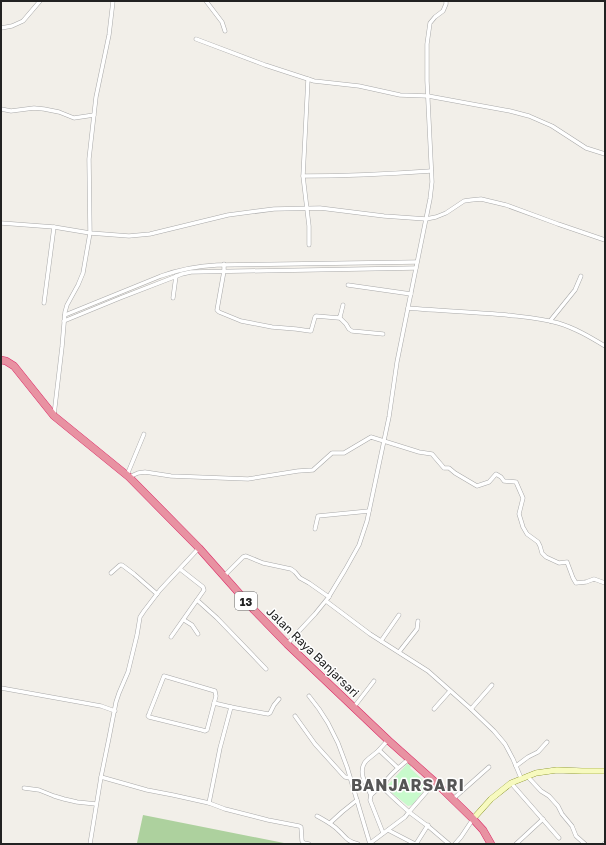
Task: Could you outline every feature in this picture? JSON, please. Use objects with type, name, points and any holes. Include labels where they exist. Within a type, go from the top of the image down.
[{"type":"highway","name":"Jalan Raya Banjarsari","points":[[1,360],[14,366],[54,416],[128,477],[199,548],[254,610],[287,644],[473,819],[483,830],[491,844]]},
{"type":"street","points":[[1,28],[12,26],[23,21],[40,1]]},
{"type":"street","points":[[54,416],[67,305],[78,285],[82,273],[90,234],[90,159],[94,115],[109,35],[113,1]]},
{"type":"street","points":[[206,1],[222,22],[225,31]]},
{"type":"street","points":[[287,644],[316,614],[329,597],[359,544],[367,521],[430,199],[432,182],[427,81],[427,44],[430,23],[434,17],[443,12],[446,1]]},
{"type":"street","points":[[196,39],[265,65],[308,79],[358,86],[396,94],[428,96],[510,111],[529,116],[552,126],[586,148],[605,154]]},
{"type":"street","points":[[308,79],[303,176],[308,208],[309,246]]},
{"type":"street","points":[[1,109],[11,111],[34,108],[44,109],[60,112],[74,118],[94,115]]},
{"type":"street","points":[[303,176],[390,174],[431,171]]},
{"type":"street","points":[[1,223],[54,227],[90,234],[129,236],[150,234],[235,214],[274,209],[320,208],[384,216],[426,219],[446,213],[464,201],[481,199],[506,205],[605,240]]},
{"type":"street","points":[[44,302],[54,227]]},
{"type":"street","points":[[364,266],[417,262]]},
{"type":"street","points":[[65,318],[194,266],[207,268],[258,267]]},
{"type":"street","points":[[65,318],[146,285],[176,276],[182,272],[191,272],[207,268],[364,266],[416,268]]},
{"type":"street","points":[[224,267],[217,308],[219,312],[240,320],[272,327],[310,331],[316,316],[339,317],[350,330],[383,334]]},
{"type":"street","points":[[173,298],[176,276]]},
{"type":"street","points":[[550,321],[575,290],[581,276]]},
{"type":"street","points":[[348,285],[411,294]]},
{"type":"street","points":[[339,317],[343,305]]},
{"type":"street","points":[[408,308],[536,318],[576,330],[605,346]]},
{"type":"street","points":[[128,477],[144,434]]},
{"type":"street","points":[[128,477],[145,472],[171,476],[248,479],[313,470],[332,453],[344,453],[371,437],[419,452],[432,454],[444,468],[449,468],[477,486],[489,482],[496,474],[504,481],[516,482],[524,498],[519,514],[522,528],[527,534],[538,542],[542,553],[559,563],[567,562],[576,583],[594,579],[605,583]]},
{"type":"street","points":[[315,529],[318,516],[369,511]]},
{"type":"street","points":[[90,844],[100,777],[116,702],[118,693],[128,672],[140,618],[157,594],[199,548]]},
{"type":"street","points":[[224,576],[243,557],[246,556],[263,563],[294,570],[300,578],[329,597]]},
{"type":"street","points":[[111,573],[122,565],[157,594]]},
{"type":"street","points":[[171,637],[204,590],[204,587],[180,569]]},
{"type":"street","points":[[198,600],[266,669]]},
{"type":"street","points":[[326,601],[381,641],[428,671],[471,709],[505,744],[524,778],[549,796],[558,806],[562,814],[572,826],[576,836],[584,844]]},
{"type":"street","points":[[381,641],[399,614]]},
{"type":"street","points":[[184,620],[192,625],[198,634]]},
{"type":"street","points":[[399,652],[417,629],[418,621]]},
{"type":"street","points":[[165,676],[215,691],[216,694],[214,704],[207,730],[205,731],[148,716],[163,677],[165,676]]},
{"type":"street","points":[[354,707],[374,681]]},
{"type":"street","points":[[471,709],[492,685]]},
{"type":"street","points":[[1,688],[101,706],[115,710]]},
{"type":"street","points":[[434,708],[450,691]]},
{"type":"street","points":[[309,696],[334,733],[342,752],[370,844],[405,817],[435,782]]},
{"type":"street","points":[[214,704],[268,714],[280,699]]},
{"type":"street","points":[[209,803],[220,748],[231,707]]},
{"type":"street","points":[[295,716],[322,752],[344,776],[350,778]]},
{"type":"street","points":[[383,833],[370,800],[371,795],[362,768],[367,760],[388,740]]},
{"type":"street","points":[[516,766],[538,752],[547,742]]},
{"type":"street","points":[[379,750],[398,768]]},
{"type":"street","points":[[371,795],[409,759]]},
{"type":"street","points":[[453,799],[489,767]]},
{"type":"street","points":[[455,844],[473,819],[491,799],[511,783],[536,773],[557,770],[605,771]]},
{"type":"street","points":[[100,777],[209,803],[218,807],[268,820],[299,826],[301,827],[302,841],[303,843],[308,844]]},
{"type":"street","points":[[384,783],[384,788],[387,792],[449,844]]},
{"type":"street","points":[[511,783],[559,838]]},
{"type":"street","points":[[24,788],[39,790],[58,798],[76,802],[96,804]]},
{"type":"street","points":[[330,823],[357,800]]},
{"type":"street","points":[[317,816],[339,830],[347,840],[358,844]]},
{"type":"street","points":[[516,844],[543,819]]},
{"type":"street","points":[[388,830],[416,844],[428,826]]},
{"type":"street","points":[[343,844],[347,840]]},
{"type":"green space","points":[[409,762],[412,765],[410,768],[424,781],[427,779],[431,782],[412,805],[408,806],[386,788]]},
{"type":"green space","points":[[143,815],[289,844],[137,843]]},
{"type":"district","name":"BANJARSARI","points":[[408,785]]}]
